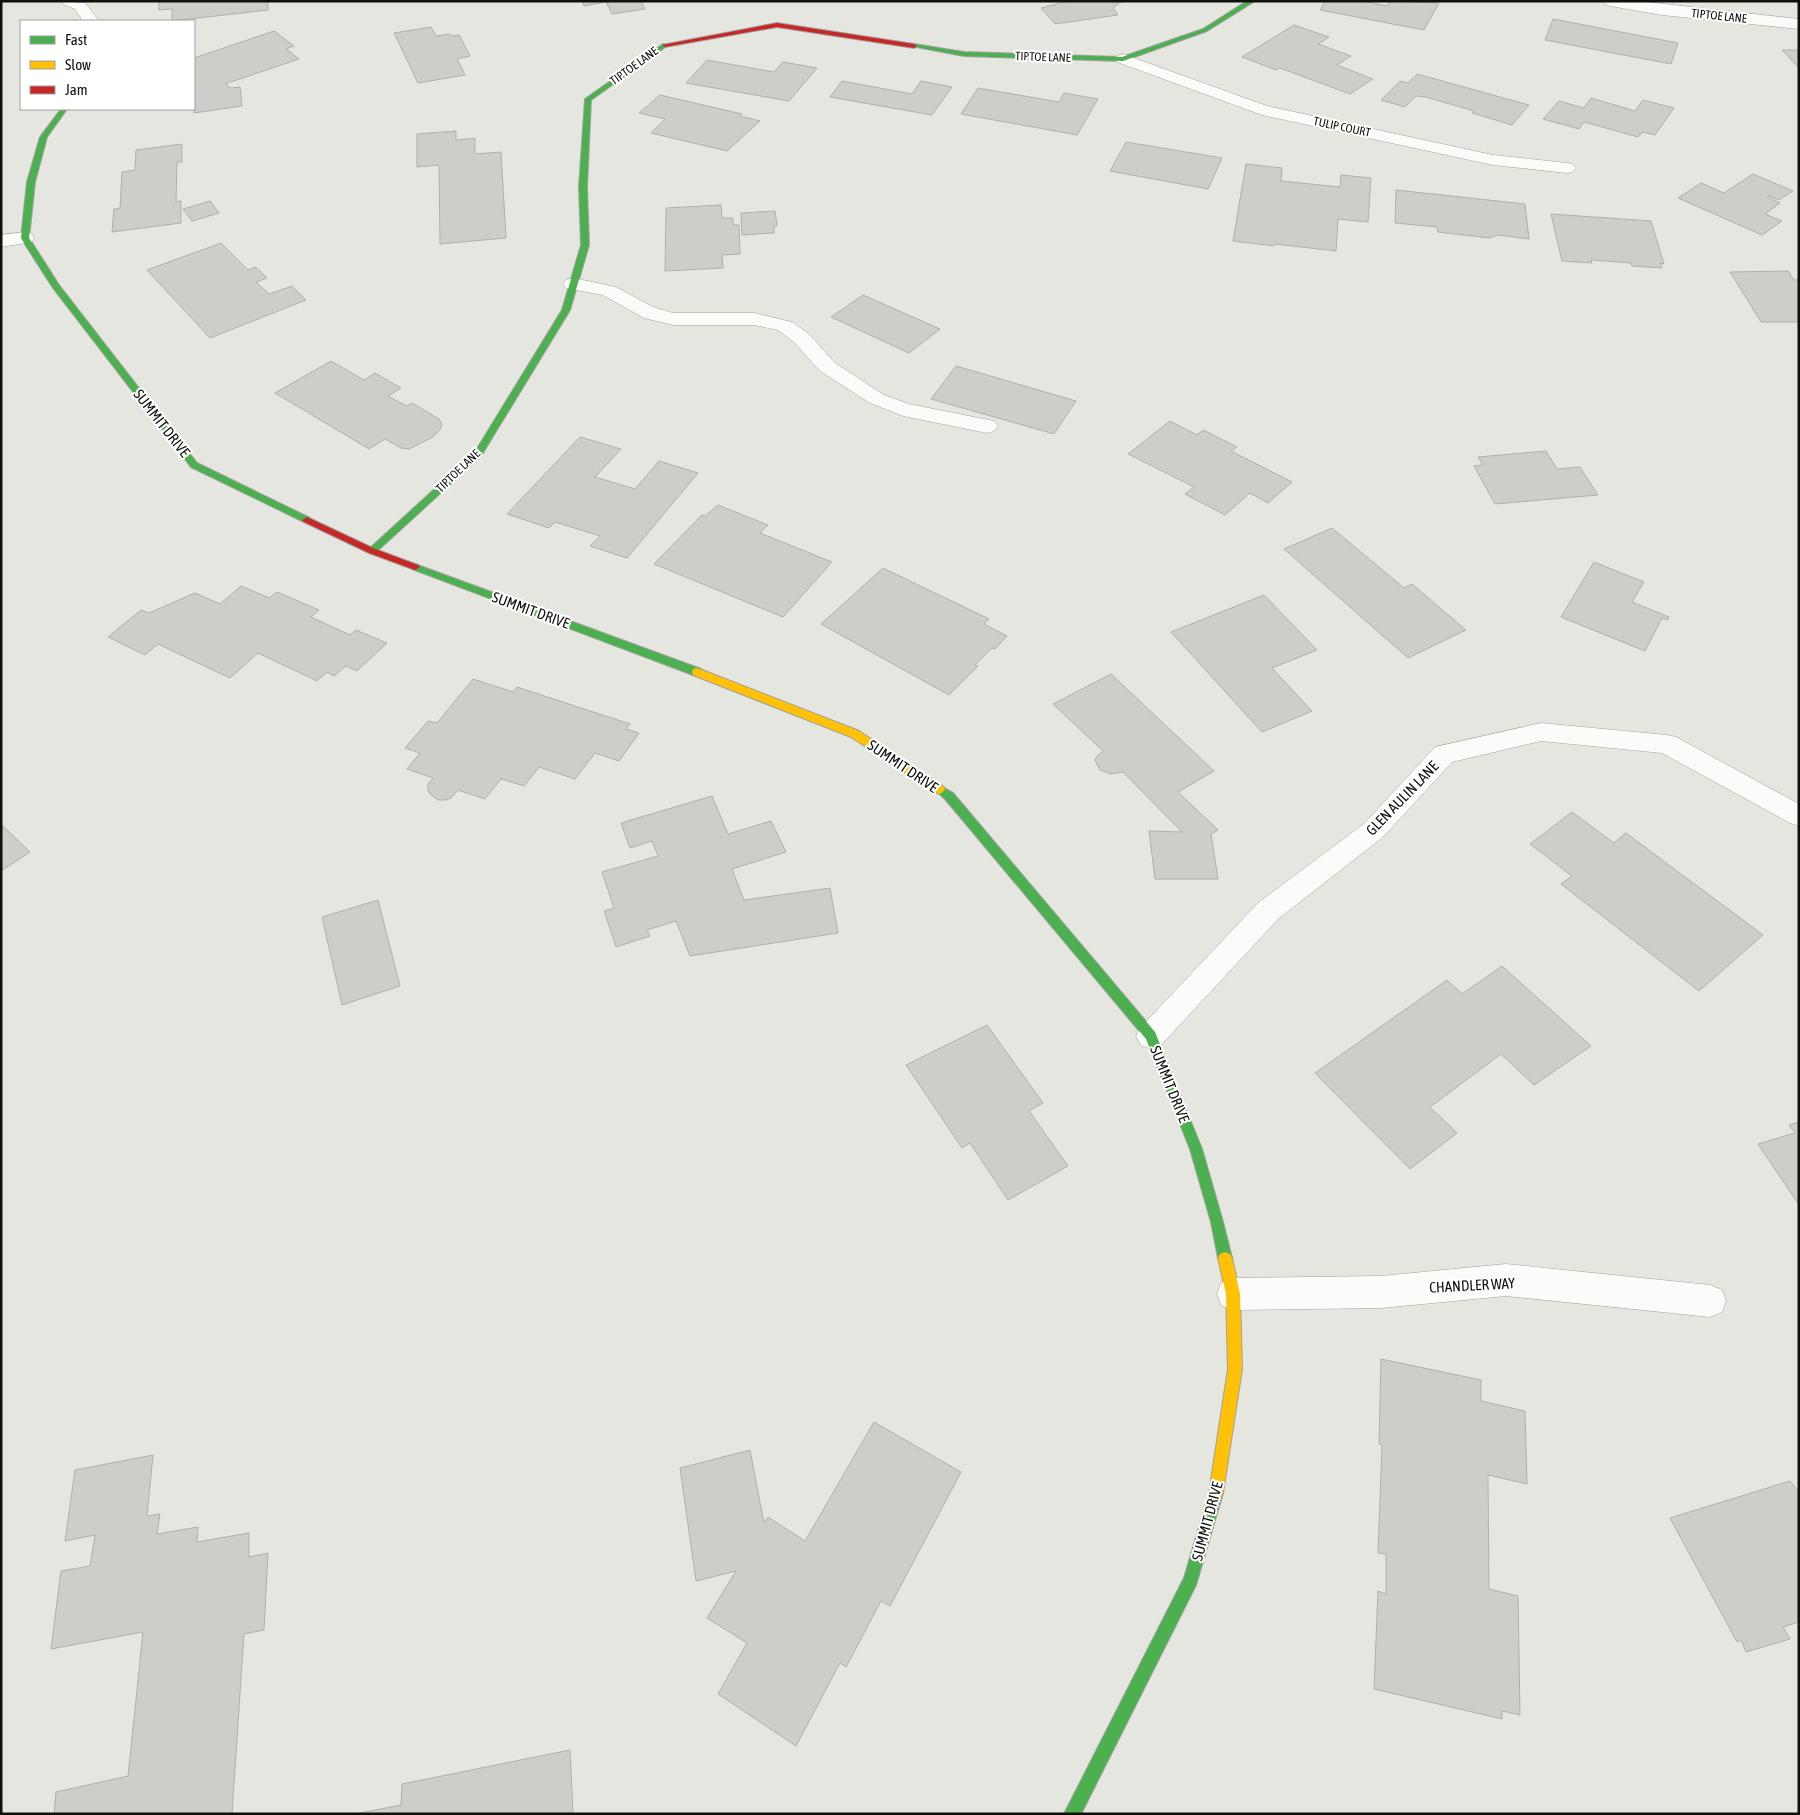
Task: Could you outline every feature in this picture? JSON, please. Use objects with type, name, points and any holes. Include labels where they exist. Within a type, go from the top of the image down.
[{"type":"street","points":[[68,1],[80,6],[90,20]]},
{"type":"street","name":"TIPTOE LANE","points":[[372,551],[478,454],[566,310],[585,245],[583,187],[588,98],[662,46],[778,25],[964,54],[1123,59],[1205,30],[1252,1]]},
{"type":"street","name":"TIPTOE LANE","points":[[1610,1],[1662,10],[1799,24]]},
{"type":"street","name":"TULIP COURT","points":[[1123,59],[1262,110],[1493,160],[1567,168]]},
{"type":"street","points":[[1,241],[25,238],[31,182],[44,137],[63,110]]},
{"type":"street","name":"SUMMIT DRIVE","points":[[25,238],[56,286],[194,465],[372,551],[735,686],[855,734],[949,796],[1151,1036],[1196,1149],[1217,1222],[1233,1294],[1235,1369],[1215,1502],[1191,1580],[1072,1814]]},
{"type":"street","points":[[573,284],[612,292],[640,309],[658,316],[682,320],[765,320],[787,327],[806,342],[823,364],[878,400],[921,414],[970,420],[987,426]]},
{"type":"street","name":"GLEN AULIN LANE","points":[[1151,1036],[1268,911],[1374,830],[1444,754],[1541,732],[1667,744],[1799,816]]},
{"type":"street","name":"CHANDLER WAY","points":[[1233,1294],[1382,1292],[1506,1280],[1710,1301]]},
{"type":"building","points":[[159,1],[268,1],[268,10],[181,20],[172,20],[172,9],[159,10]]},
{"type":"building","points":[[582,1],[641,1],[645,9],[612,14],[606,2],[584,6]]},
{"type":"building","points":[[1068,1],[1122,1],[1113,8],[1118,15],[1055,24],[1041,8]]},
{"type":"building","points":[[1325,1],[1363,1],[1387,6],[1390,1],[1439,3],[1424,30],[1320,10]]},
{"type":"building","points":[[1553,19],[1678,43],[1671,64],[1545,40]]},
{"type":"building","points":[[1294,25],[1329,37],[1318,44],[1351,56],[1337,65],[1373,79],[1350,94],[1280,68],[1276,70],[1242,57]]},
{"type":"building","points":[[431,27],[436,36],[459,35],[470,56],[457,59],[465,75],[418,83],[394,33]]},
{"type":"building","points":[[274,31],[294,46],[286,49],[299,59],[225,84],[231,88],[240,87],[242,106],[194,113],[195,58]]},
{"type":"building","points":[[1782,50],[1799,50],[1799,68]]},
{"type":"building","points":[[707,60],[774,72],[783,62],[817,68],[789,101],[686,83]]},
{"type":"building","points":[[1417,74],[1529,105],[1512,125],[1472,113],[1474,111],[1426,97],[1416,96],[1405,107],[1381,100],[1400,81],[1408,83]]},
{"type":"building","points":[[842,81],[912,94],[921,81],[952,87],[932,115],[830,97]]},
{"type":"building","points":[[978,88],[1059,102],[1064,93],[1098,99],[1077,135],[961,114]]},
{"type":"building","points":[[660,95],[742,114],[740,116],[760,121],[727,151],[651,133],[665,119],[639,113]]},
{"type":"building","points":[[1591,98],[1635,111],[1643,100],[1674,108],[1655,135],[1643,132],[1638,137],[1584,122],[1579,129],[1543,119],[1559,101],[1584,108]]},
{"type":"building","points":[[456,131],[456,140],[475,138],[475,154],[501,152],[506,238],[440,244],[439,165],[417,167],[417,134]]},
{"type":"building","points":[[1126,142],[1222,158],[1208,189],[1110,171]]},
{"type":"building","points":[[182,144],[182,162],[177,162],[176,202],[181,201],[181,223],[112,232],[114,209],[120,208],[122,172],[135,170],[136,150]]},
{"type":"building","points":[[1246,164],[1282,168],[1281,181],[1340,187],[1341,175],[1371,178],[1368,222],[1338,219],[1336,251],[1233,241]]},
{"type":"building","points":[[1753,174],[1793,191],[1779,200],[1767,197],[1780,203],[1765,214],[1782,221],[1762,235],[1678,198],[1701,183],[1724,193]]},
{"type":"building","points":[[1396,190],[1525,204],[1529,239],[1498,235],[1489,238],[1438,232],[1437,227],[1395,223]]},
{"type":"building","points":[[210,201],[219,213],[192,221],[183,209]]},
{"type":"building","points":[[721,205],[722,218],[733,218],[733,225],[739,225],[740,254],[722,255],[723,268],[665,271],[666,208]]},
{"type":"building","points":[[775,211],[777,226],[774,226],[774,233],[742,235],[741,213]]},
{"type":"building","points":[[1551,214],[1651,221],[1664,264],[1660,263],[1662,268],[1591,260],[1592,263],[1562,261]]},
{"type":"building","points":[[221,243],[248,270],[256,267],[267,278],[256,282],[269,294],[292,286],[306,300],[210,338],[147,270]]},
{"type":"building","points":[[1788,271],[1794,280],[1799,280],[1799,322],[1761,322],[1730,272]]},
{"type":"building","points":[[863,295],[940,329],[909,353],[831,317]]},
{"type":"building","points":[[331,361],[364,380],[375,373],[401,388],[388,396],[407,406],[412,403],[439,419],[442,424],[440,430],[433,437],[409,449],[401,448],[385,439],[369,449],[275,393]]},
{"type":"building","points":[[956,366],[1076,401],[1054,434],[931,399]]},
{"type":"building","points":[[1170,421],[1197,435],[1203,430],[1237,447],[1231,451],[1292,482],[1268,503],[1250,493],[1225,515],[1185,494],[1194,487],[1128,454]]},
{"type":"building","points":[[580,437],[621,449],[595,477],[635,489],[659,461],[698,473],[627,558],[590,546],[600,536],[555,522],[549,528],[507,514]]},
{"type":"building","points":[[1546,451],[1557,469],[1580,467],[1598,495],[1495,504],[1474,466],[1483,465],[1478,457]]},
{"type":"building","points":[[718,505],[768,525],[760,533],[832,562],[783,617],[654,564],[702,515],[705,516]]},
{"type":"building","points":[[1332,528],[1404,588],[1412,584],[1466,630],[1408,658],[1284,549]]},
{"type":"building","points":[[1594,562],[1644,582],[1632,602],[1669,617],[1667,620],[1662,618],[1645,651],[1561,617]]},
{"type":"building","points":[[883,568],[989,619],[984,624],[1007,636],[995,649],[992,648],[975,665],[978,666],[949,695],[821,624]]},
{"type":"building","points":[[241,586],[269,598],[277,592],[319,610],[311,617],[350,635],[356,630],[387,643],[357,671],[346,666],[334,676],[327,672],[317,681],[258,653],[230,678],[158,644],[145,655],[108,637],[141,610],[149,613],[195,593],[220,604]]},
{"type":"building","points":[[1264,595],[1317,650],[1272,668],[1312,711],[1262,732],[1171,632]]},
{"type":"building","points":[[1111,674],[1214,771],[1178,792],[1218,830],[1211,834],[1218,879],[1155,879],[1149,831],[1182,832],[1123,772],[1111,774],[1100,770],[1095,760],[1103,751],[1053,704]]},
{"type":"building","points":[[473,679],[513,692],[517,687],[630,724],[626,729],[639,733],[619,761],[595,753],[575,779],[539,767],[524,786],[501,779],[485,799],[458,790],[451,798],[438,800],[428,790],[428,784],[433,778],[407,769],[420,753],[405,748],[428,721],[437,723]]},
{"type":"building","points":[[712,796],[728,834],[771,821],[786,852],[732,869],[744,900],[830,888],[838,933],[690,956],[676,921],[647,930],[650,936],[616,947],[604,911],[614,908],[602,872],[658,856],[652,841],[630,848],[621,823]]},
{"type":"building","points":[[1572,812],[1614,843],[1626,833],[1763,935],[1699,991],[1561,884],[1572,876],[1530,844]]},
{"type":"building","points":[[1,824],[30,852],[1,871]]},
{"type":"building","points":[[378,900],[400,986],[342,1005],[322,917]]},
{"type":"building","points":[[1502,966],[1591,1046],[1534,1085],[1501,1054],[1430,1107],[1457,1133],[1410,1169],[1315,1073],[1447,980],[1462,994]]},
{"type":"building","points":[[987,1025],[1043,1103],[1029,1111],[1068,1166],[1008,1200],[970,1143],[962,1148],[906,1065]]},
{"type":"building","points":[[1799,1122],[1799,1205],[1758,1144],[1795,1133],[1789,1125]]},
{"type":"building","points":[[1381,1359],[1481,1380],[1481,1401],[1525,1411],[1527,1484],[1488,1475],[1489,1589],[1518,1596],[1520,1715],[1502,1711],[1502,1719],[1374,1689],[1378,1591],[1386,1594],[1386,1554],[1378,1553],[1382,1445],[1379,1444]]},
{"type":"building","points":[[874,1422],[961,1472],[890,1606],[881,1601],[846,1667],[840,1663],[796,1746],[718,1694],[747,1643],[707,1618],[736,1571],[696,1581],[680,1468],[750,1450],[764,1523],[768,1517],[805,1541]]},
{"type":"building","points":[[153,1455],[147,1516],[160,1514],[157,1534],[198,1527],[197,1542],[249,1533],[249,1557],[268,1553],[264,1630],[244,1634],[232,1814],[54,1814],[56,1792],[128,1776],[143,1632],[51,1649],[61,1571],[90,1566],[95,1535],[65,1541],[75,1470]]},
{"type":"building","points":[[1790,1481],[1799,1490],[1799,1622],[1783,1627],[1790,1639],[1746,1652],[1741,1640],[1737,1642],[1670,1518]]},
{"type":"building","points":[[570,1750],[573,1814],[355,1814],[401,1805],[402,1784]]},
{"type":"traffic: fast","points":[[914,46],[964,54],[1123,59],[1205,30],[1252,1]]},
{"type":"traffic: fast","points":[[372,551],[478,454],[566,310],[585,245],[583,187],[588,99],[665,45]]},
{"type":"traffic: fast","points":[[63,110],[44,137],[31,182],[25,238],[56,286],[194,465],[307,520]]},
{"type":"traffic: fast","points":[[415,567],[697,672]]},
{"type":"traffic: fast","points":[[940,790],[949,796],[1151,1036],[1196,1149],[1217,1222],[1225,1258]]},
{"type":"traffic: fast","points":[[1072,1814],[1191,1580],[1216,1493]]},
{"type":"traffic: slow","points":[[697,672],[855,734],[940,790]]},
{"type":"traffic: slow","points":[[1216,1493],[1235,1369],[1233,1294],[1225,1258]]},
{"type":"traffic: jam","points":[[665,45],[777,25],[914,46]]},
{"type":"traffic: jam","points":[[307,520],[372,551],[415,567]]}]
